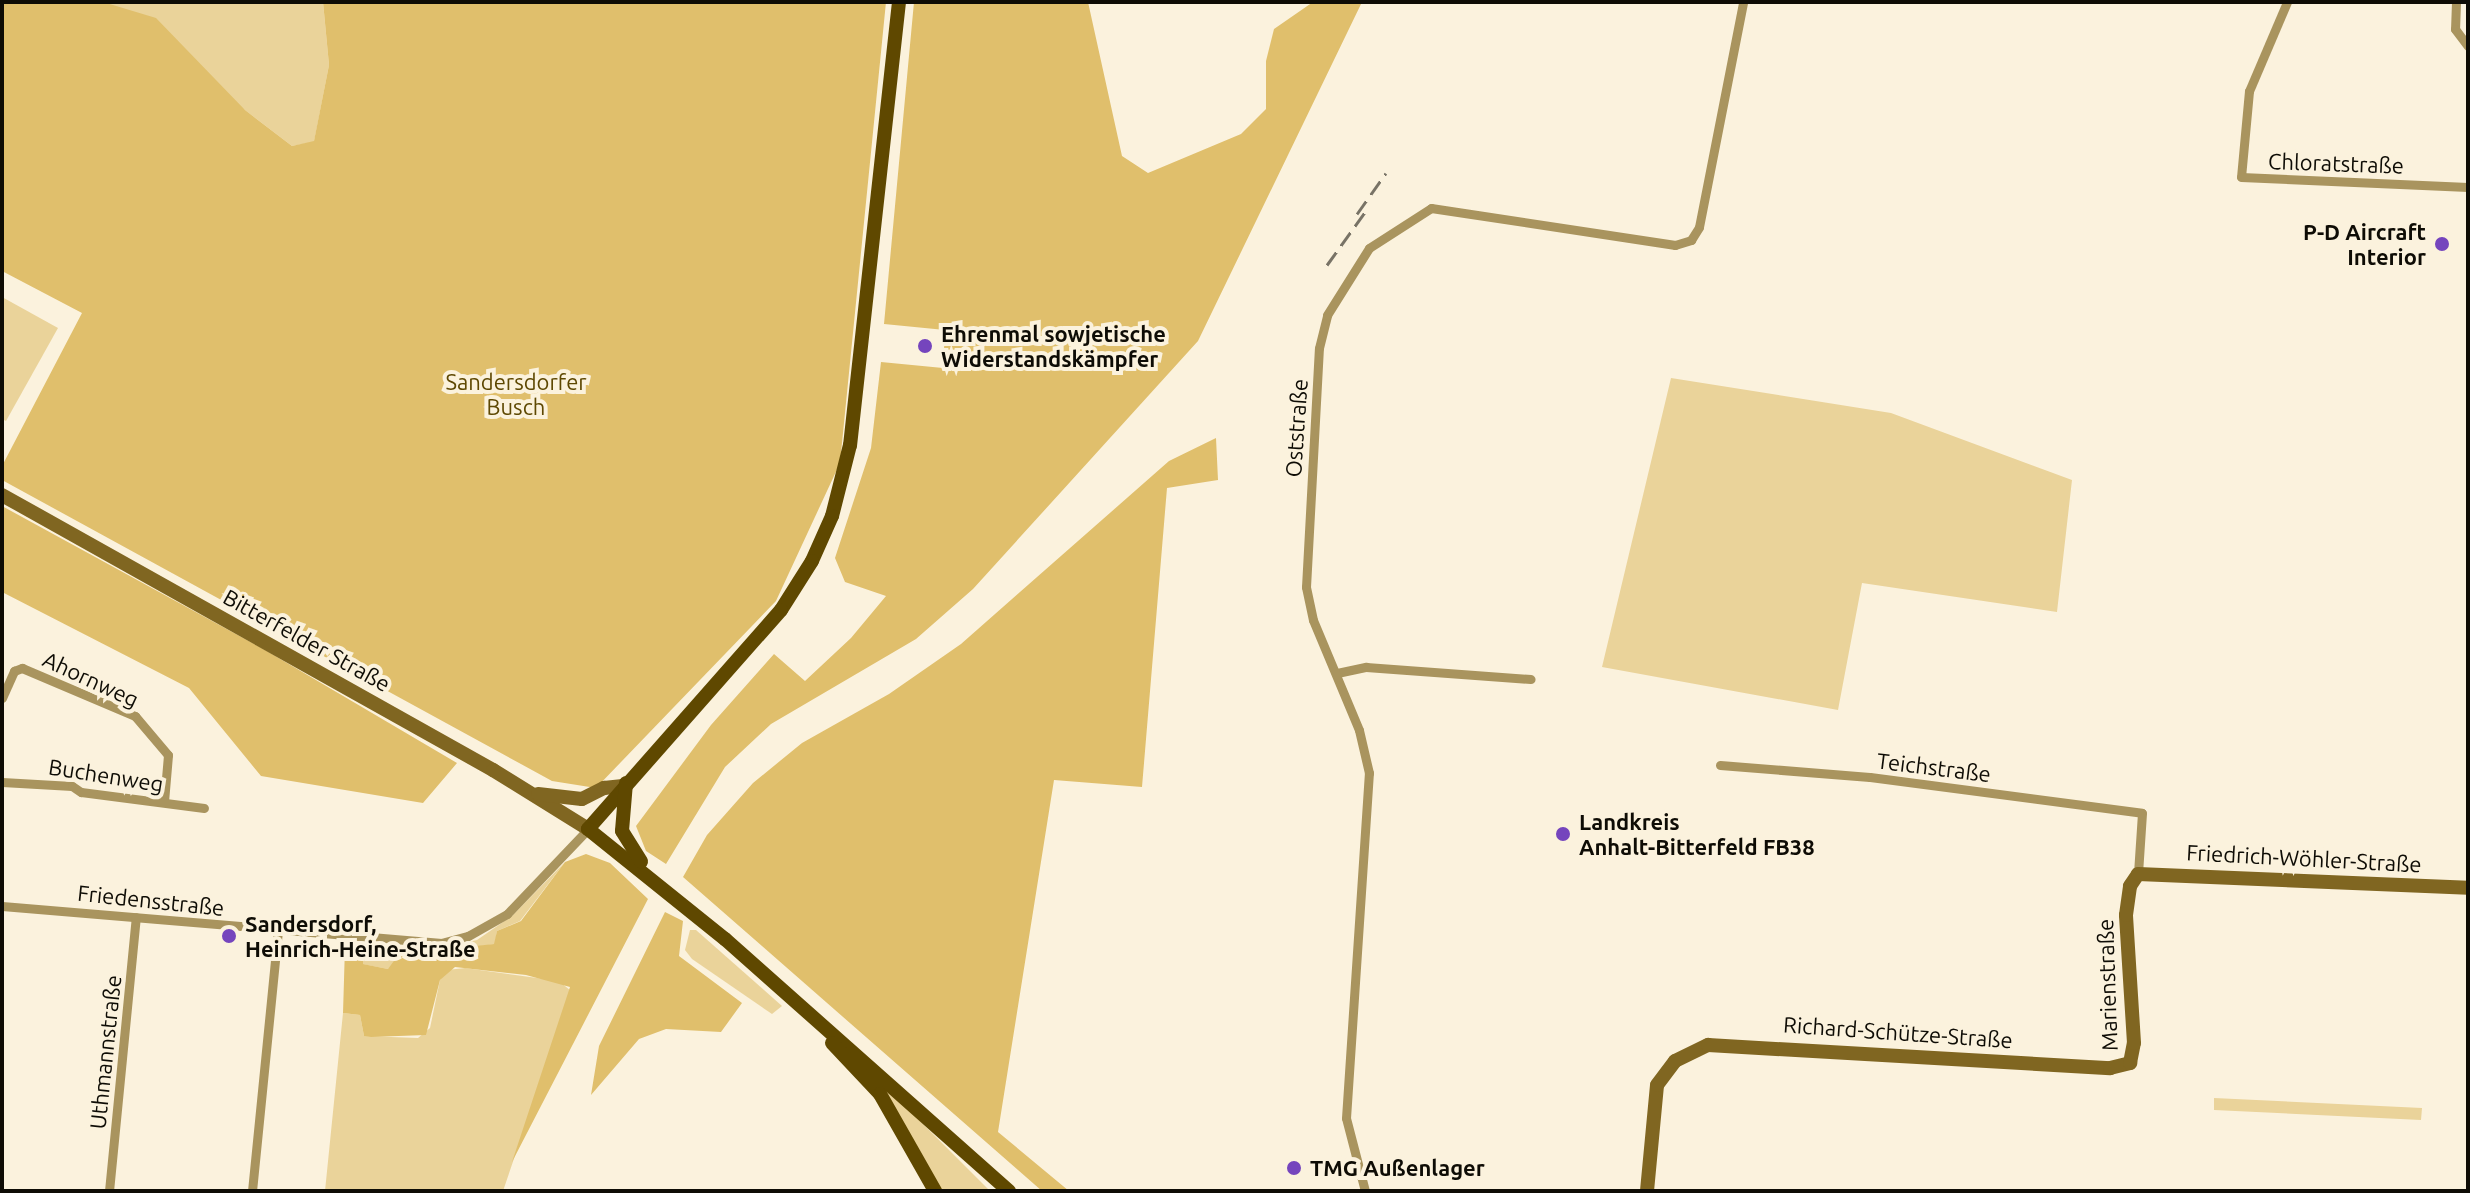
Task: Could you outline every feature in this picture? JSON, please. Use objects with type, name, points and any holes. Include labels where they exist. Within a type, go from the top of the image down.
[{"type":"main road","points":[[899,2],[852,434],[835,508],[812,561],[781,610],[588,829],[678,899],[1009,1191]]},
{"type":"main road","points":[[625,785],[622,831],[641,857],[647,874]]},
{"type":"main road","points":[[823,1024],[834,1046],[891,1110],[935,1191]]},
{"type":"street","name":"Oststraße","points":[[1365,1191],[1346,1118],[1369,773],[1337,673],[1313,620],[1305,572],[1319,348],[1340,287],[1369,248],[1431,208],[1675,245],[1691,240],[1699,227],[1743,2]]},
{"type":"street","name":"Chloratstraße","points":[[2287,2],[2249,91],[2241,177],[2468,187]]},
{"type":"street","points":[[2456,2],[2455,29],[2468,46]]},
{"type":"street","name":"Bitterfelder Straße","points":[[2,495],[534,794],[588,829]]},
{"type":"street","points":[[1337,673],[1366,667],[1531,679]]},
{"type":"street","name":"Ahornweg","points":[[2,698],[14,671],[22,668],[135,716],[168,755],[164,802]]},
{"type":"street","name":"Teichstraße","points":[[1720,765],[1870,777],[2142,813]]},
{"type":"street","name":"Buchenweg","points":[[2,782],[72,786],[81,792],[204,808]]},
{"type":"street","points":[[534,794],[581,800],[604,788],[625,785]]},
{"type":"street","name":"Marienstraße","points":[[2130,1063],[2134,1043],[2126,915],[2130,886],[2138,874],[2142,813]]},
{"type":"street","name":"Friedensstraße","points":[[2,906],[419,943],[468,936],[507,914],[588,829]]},
{"type":"street","name":"Friedrich-Wöhler-Straße","points":[[2138,874],[2468,888]]},
{"type":"street","name":"Uthmannstraße","points":[[109,1191],[136,917]]},
{"type":"street","points":[[252,1191],[278,930]]},
{"type":"street","name":"Richard-Schütze-Straße","points":[[1647,1191],[1652,1099],[1668,1067],[1698,1048],[1731,1044],[2110,1068],[2130,1063]]},
{"type":"shaded area","points":[[103,2],[323,2],[329,65],[314,142],[292,146]]},
{"type":"shaded area","points":[[2,297],[58,328],[6,421],[2,419]]},
{"type":"shaded area","points":[[1671,378],[1891,413],[2072,480],[2057,612],[1862,583],[1838,710],[1602,667]]},
{"type":"shaded area","points":[[565,862],[520,921],[497,931],[495,944],[419,955],[388,969],[362,964],[363,947],[421,952],[477,940],[512,916]]},
{"type":"shaded area","points":[[690,930],[696,930],[782,1006],[772,1014],[692,959],[685,950]]},
{"type":"shaded area","points":[[465,968],[559,981],[571,991],[503,1191],[325,1191],[343,1013],[360,1015],[364,1036],[418,1038],[430,1028],[440,980],[447,970]]},
{"type":"shaded area","points":[[885,1086],[990,1191],[938,1191],[881,1090]]},
{"type":"shaded area","points":[[2214,1098],[2422,1108],[2421,1120],[2214,1110]]},
{"type":"green space","name":"Sandersdorfer Busch","points":[[2,2],[103,2],[156,18],[245,110],[292,146],[314,141],[329,65],[323,2],[886,2],[840,463],[776,601],[596,788],[552,781],[2,480],[2,466],[82,313],[2,271]]},
{"type":"green space","points":[[914,2],[1088,2],[1122,156],[1148,173],[1241,134],[1266,109],[1266,61],[1274,29],[1313,2],[1362,2],[1198,341],[973,589],[916,639],[771,724],[725,767],[666,864],[646,851],[636,826],[711,725],[774,654],[805,681],[851,638],[886,596],[845,582],[835,558],[871,448],[881,362],[943,368],[945,330],[884,324]]},
{"type":"green space","points":[[1216,438],[1218,480],[1167,488],[1142,787],[1054,780],[998,1132],[1069,1191],[1042,1191],[683,877],[707,835],[753,783],[802,743],[889,694],[961,644],[1169,461]]},
{"type":"green space","points":[[2,506],[265,650],[457,763],[423,803],[261,776],[189,688],[2,592]]},
{"type":"green space","points":[[586,854],[610,863],[648,899],[512,1162],[570,987],[526,975],[455,967],[440,980],[426,1035],[364,1036],[360,1015],[343,1013],[345,946],[363,947],[363,964],[388,969],[399,954],[494,944],[497,931],[521,921],[565,862]]},
{"type":"green space","points":[[665,912],[683,921],[679,956],[742,1003],[721,1032],[666,1029],[639,1039],[591,1095],[599,1046]]},
{"type":"railway","points":[[1357,214],[1386,173]]},
{"type":"railway","points":[[1327,265],[1368,208]]},
{"type":"place","name":"P-D Aircraft Interior","points":[[2442,244]]},
{"type":"place","name":"Ehrenmal sowjetische Widerstandskämpfer","points":[[925,346]]},
{"type":"place","name":"Landkreis Anhalt-Bitterfeld FB38","points":[[1563,834]]},
{"type":"place","name":"Sandersdorf, Heinrich-Heine-Straße","points":[[229,936]]},
{"type":"place","name":"TMG Außenlager","points":[[1294,1168]]}]
